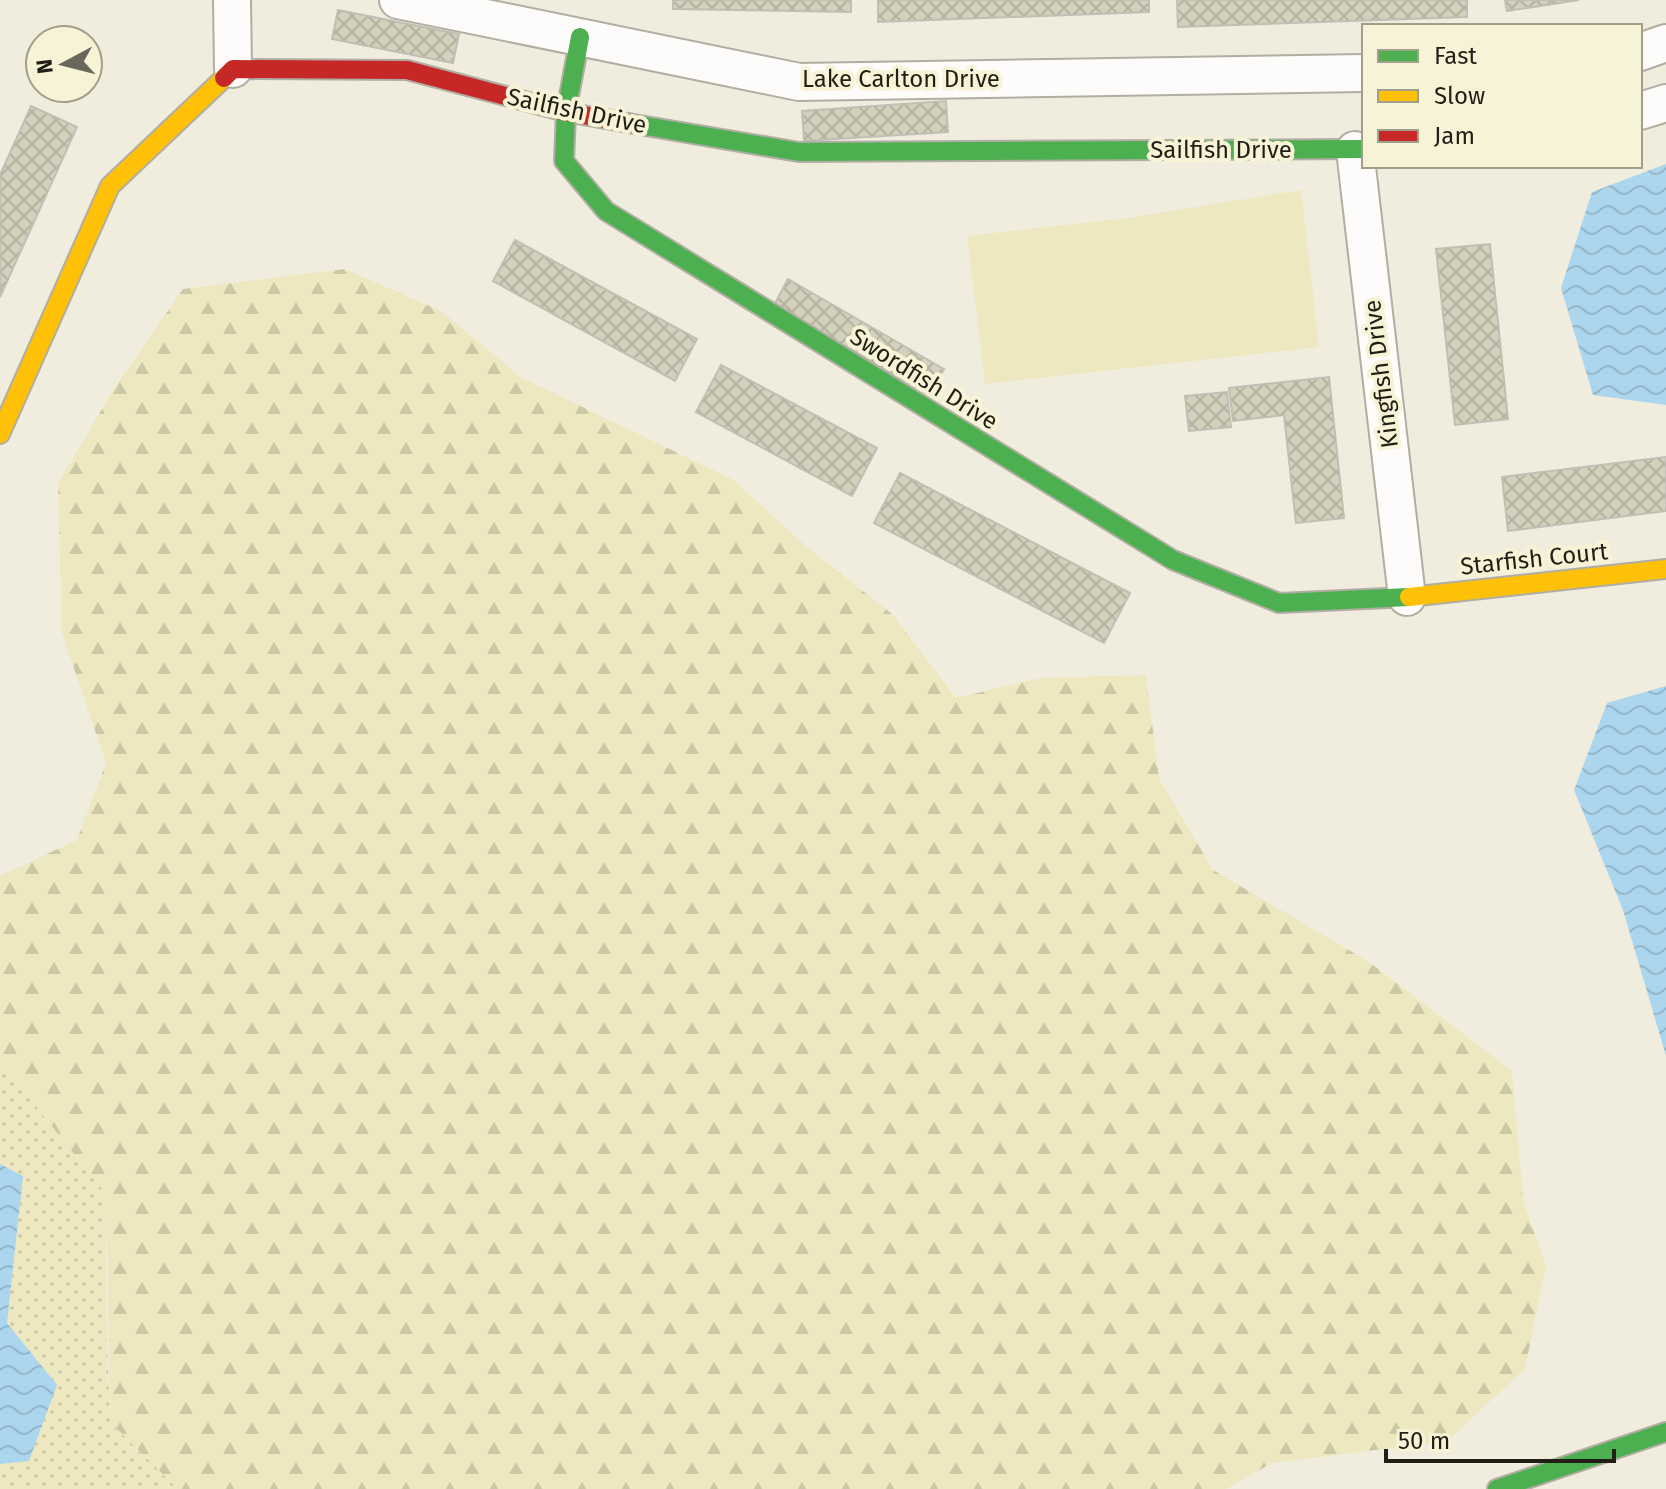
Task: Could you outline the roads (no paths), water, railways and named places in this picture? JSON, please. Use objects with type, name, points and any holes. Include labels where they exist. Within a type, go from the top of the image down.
[{"type":"main road","name":"Swordfish Drive","points":[[580,37],[566,112],[564,161],[606,211],[1173,560],[1279,603],[1407,597]]},
{"type":"main road","name":"Sailfish Drive","points":[[233,69],[407,70],[566,112],[799,152],[1359,150]]},
{"type":"main road","points":[[0,434],[110,186],[233,69]]},
{"type":"main road","name":"Starfish Court","points":[[1407,597],[1666,569]]},
{"type":"main road","points":[[1497,1489],[1666,1432]]},
{"type":"street","points":[[232,0],[233,69]]},
{"type":"street","name":"Lake Carlton Drive","points":[[398,0],[799,82],[1362,73]]},
{"type":"street","points":[[1642,51],[1666,43]]},
{"type":"street","points":[[1642,110],[1666,103]]},
{"type":"street","name":"Kingfish Drive","points":[[1359,150],[1407,597]]},
{"type":"water","points":[[1666,164],[1666,405],[1593,395],[1561,288],[1592,192]]},
{"type":"water","points":[[1666,686],[1666,1056],[1623,910],[1574,790],[1607,703]]},
{"type":"water","points":[[0,1164],[23,1176],[7,1323],[57,1385],[29,1461],[0,1464]]}]
